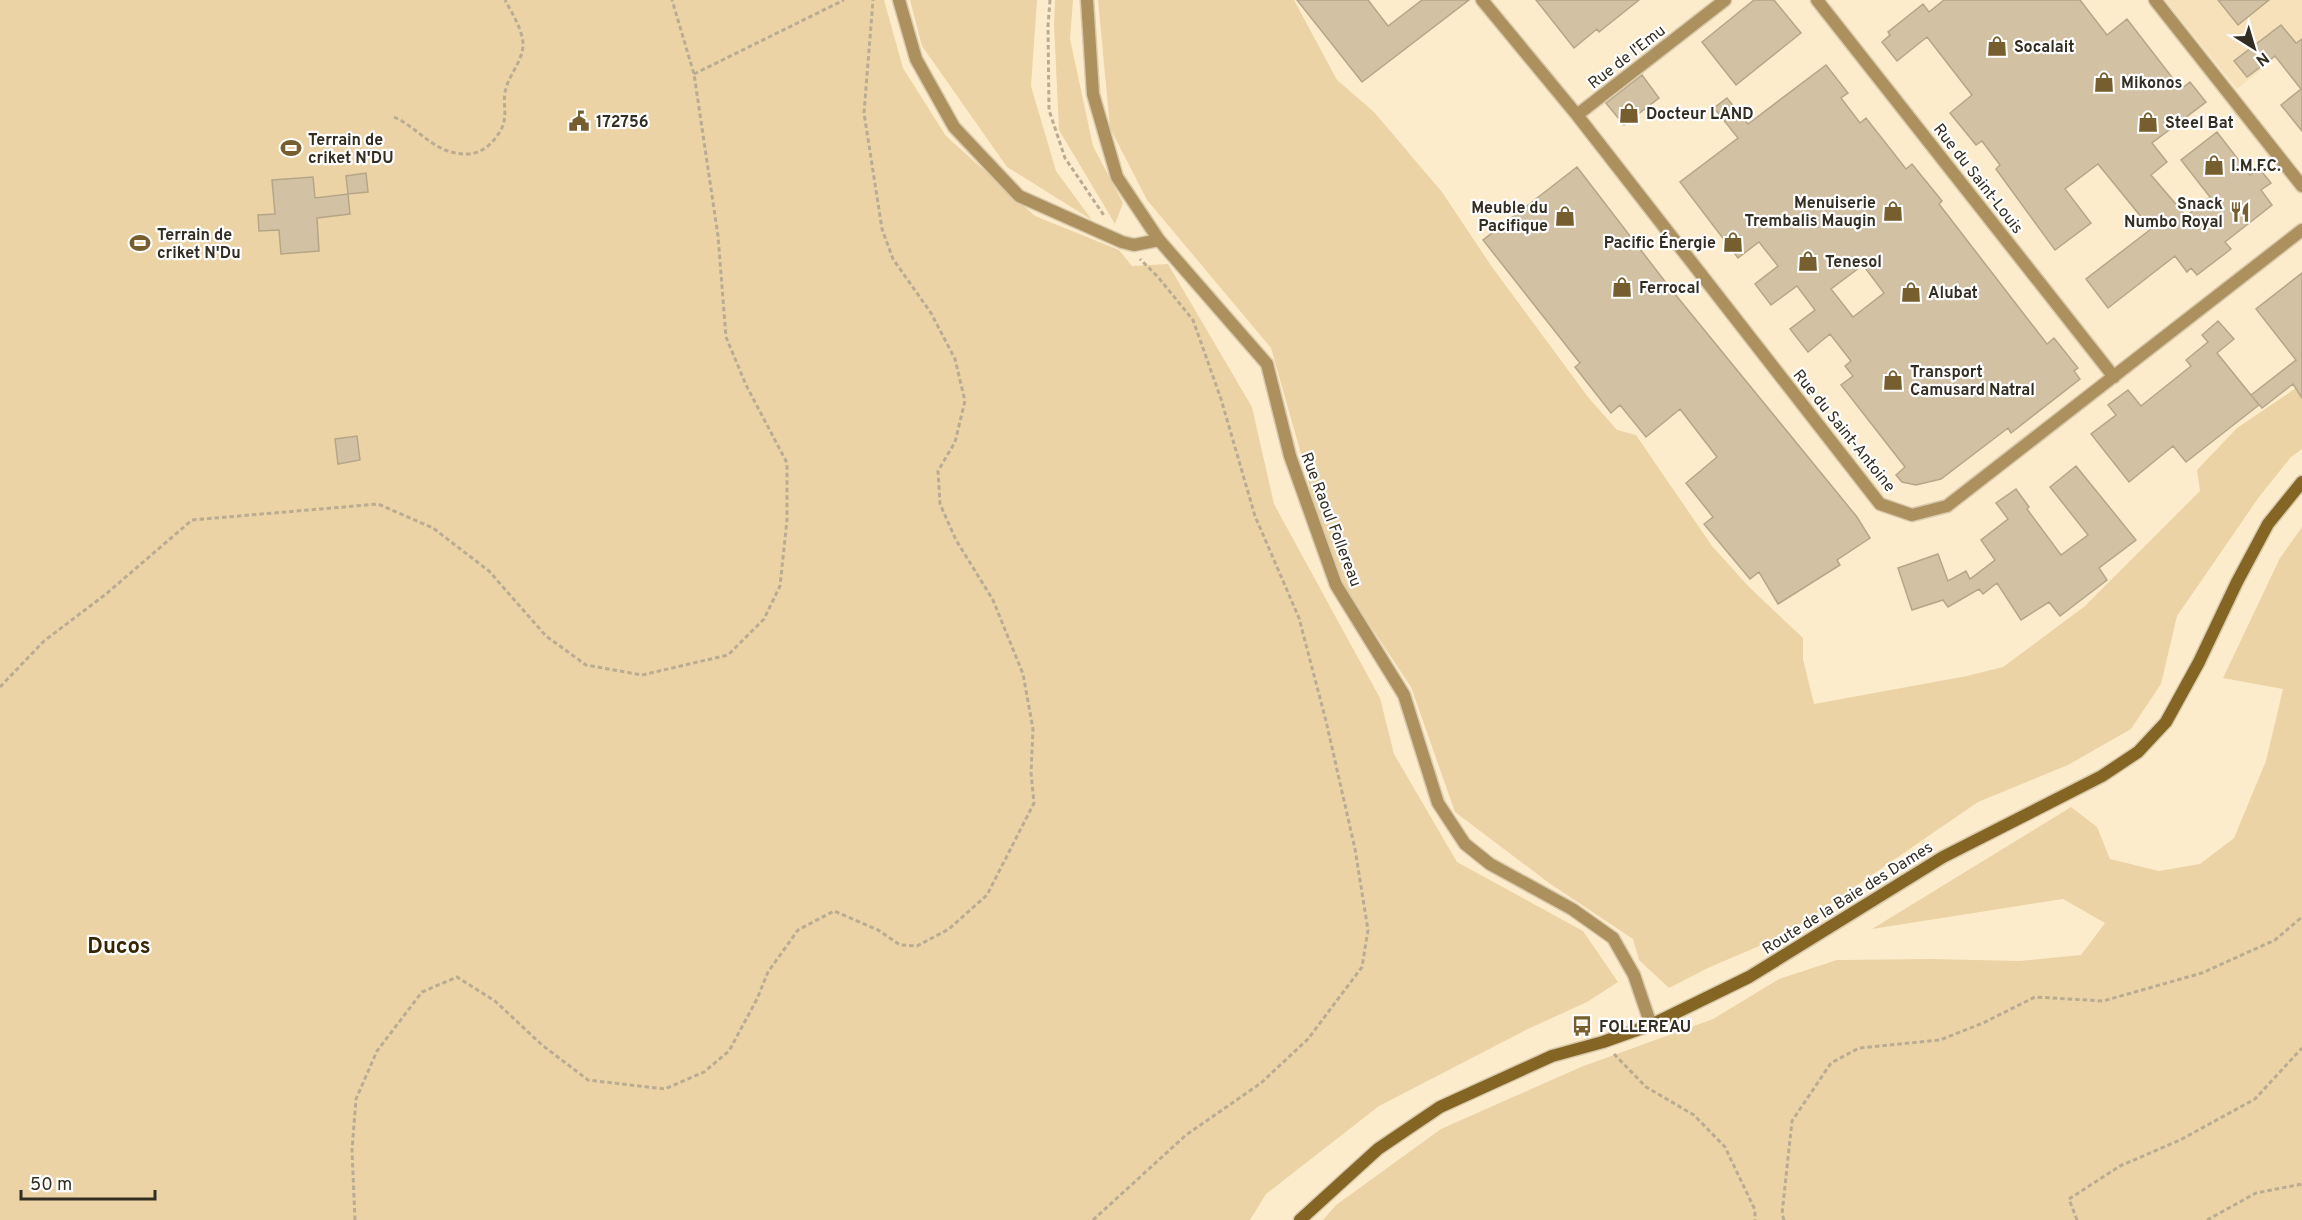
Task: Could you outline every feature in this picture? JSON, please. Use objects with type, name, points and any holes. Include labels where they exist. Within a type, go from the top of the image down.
[{"type":"main road","name":"Route de la Baie des Dames","points":[[1300,1220],[1378,1149],[1440,1107],[1552,1056],[1603,1042],[1651,1025],[1749,977],[1943,857],[2102,776],[2138,752],[2166,722],[2199,662],[2268,524],[2302,482]]},
{"type":"street","points":[[899,0],[916,59],[954,127],[1019,196],[1122,242],[1134,245],[1159,240]]},
{"type":"street","name":"Rue Raoul Follereau","points":[[1087,0],[1093,94],[1117,177],[1159,240],[1267,364],[1290,456],[1336,585],[1404,696],[1438,803],[1465,844],[1490,864],[1572,909],[1614,938],[1634,975],[1651,1025]]},
{"type":"street","name":"Rue du Saint-Antoine","points":[[1482,0],[1577,115],[1880,504],[1912,514],[1947,506],[2302,230]]},
{"type":"street","name":"Rue de l'Emu","points":[[1577,115],[1725,0]]},
{"type":"street","name":"Rue du Saint-Louis","points":[[1817,0],[2114,377]]},
{"type":"street","points":[[2155,0],[2302,186]]},
{"type":"path","points":[[394,117],[407,123],[421,137],[444,151],[471,154],[488,147],[503,130],[506,87],[519,60],[523,43],[517,22],[505,0]]},
{"type":"path","points":[[0,687],[44,641],[106,594],[192,520],[378,504],[434,528],[489,571],[546,636],[586,665],[642,675],[728,655],[764,619],[780,586],[787,520],[787,463],[746,385],[726,338],[718,236],[694,74],[672,0]]},
{"type":"path","points":[[694,74],[844,0]]},
{"type":"path","points":[[355,1220],[352,1150],[356,1099],[377,1051],[422,992],[457,977],[495,1001],[542,1045],[588,1080],[665,1089],[704,1072],[729,1051],[757,999],[768,972],[798,930],[834,910],[878,930],[900,945],[917,946],[950,929],[987,895],[1034,803],[1030,773],[1033,729],[1023,674],[993,600],[956,540],[940,504],[938,471],[955,442],[964,402],[955,359],[931,313],[893,259],[882,229],[864,113],[873,0]]},
{"type":"path","points":[[1050,0],[1048,110],[1065,158],[1122,242],[1158,277],[1193,320],[1221,399],[1255,516],[1299,618],[1353,838],[1368,930],[1362,967],[1308,1039],[1261,1083],[1186,1135],[1093,1220]]},
{"type":"path","points":[[1784,1220],[1782,1214],[1792,1120],[1831,1063],[1859,1047],[1940,1040],[1983,1023],[2035,997],[2103,1001],[2202,973],[2275,940],[2302,917]]},
{"type":"path","points":[[1603,1042],[1646,1087],[1694,1115],[1725,1147],[1755,1210],[1755,1220]]},
{"type":"path","points":[[2077,1220],[2069,1199],[2120,1166],[2182,1139],[2255,1100],[2302,1048]]},
{"type":"path","points":[[2207,1220],[2256,1193],[2302,1184]]},
{"type":"shaded area","points":[[0,0],[884,0],[903,68],[946,136],[1035,216],[1119,250],[1132,266],[1168,264],[1252,407],[1274,504],[1380,698],[1394,754],[1457,862],[1583,931],[1618,982],[1587,1002],[1528,1029],[1379,1106],[1266,1194],[1250,1220],[0,1220]]},
{"type":"shaded area","points":[[910,0],[1037,0],[1031,86],[1056,171],[1092,220],[1007,167],[922,46]]},
{"type":"shaded area","points":[[1055,0],[1073,0],[1070,39],[1093,146],[1123,203],[1115,224],[1059,130]]},
{"type":"shaded area","points":[[1098,0],[1294,0],[1337,80],[1374,112],[1442,192],[1492,267],[1588,397],[1617,430],[1636,435],[1712,546],[1750,588],[1803,638],[1803,659],[1814,704],[1967,676],[2003,667],[2085,606],[2200,491],[2197,470],[2237,428],[2302,384],[2302,449],[2291,457],[2259,497],[2177,616],[2161,684],[2131,729],[2068,765],[1978,802],[1783,936],[1710,967],[1669,988],[1639,960],[1633,939],[1549,883],[1455,812],[1411,687],[1327,561],[1307,475],[1271,348],[1147,200],[1110,128]]},
{"type":"shaded area","points":[[2165,0],[2302,0],[2302,37],[2237,89]]},
{"type":"shaded area","points":[[2302,527],[2302,1220],[1323,1220],[1336,1205],[1441,1129],[1581,1067],[1713,1019],[1779,979],[1837,960],[2020,961],[2081,955],[2105,923],[2063,899],[1872,929],[2071,807],[2097,827],[2110,859],[2159,871],[2200,864],[2234,838],[2266,761],[2283,689],[2223,678],[2280,558]]},
{"type":"building","points":[[1297,0],[1368,0],[1388,26],[1422,0],[1469,0],[1362,82]]},
{"type":"building","points":[[1536,0],[1639,0],[1599,32],[1597,29],[1574,48]]},
{"type":"building","points":[[1754,0],[1774,0],[1801,33],[1736,85],[1702,42]]},
{"type":"building","points":[[1944,0],[2080,0],[2107,35],[2127,19],[2181,89],[2190,82],[2206,102],[2152,143],[2167,162],[2151,175],[2186,216],[2210,197],[2181,160],[2217,132],[2250,175],[2259,168],[2271,183],[2261,190],[2272,205],[2225,242],[2231,249],[2197,275],[2191,268],[2187,272],[2175,256],[2108,308],[2086,279],[2151,229],[2098,164],[2065,189],[2091,223],[2055,250],[1996,169],[2000,165],[1982,141],[1976,145],[1950,113],[1972,95],[1927,37],[1897,61],[1882,42],[1890,35],[1888,32],[1923,4],[1929,12]]},
{"type":"building","points":[[2218,0],[2269,0],[2238,25]]},
{"type":"building","points":[[2281,25],[2296,43],[2302,39],[2302,131],[2281,105],[2301,89],[2275,56],[2247,77],[2234,61]]},
{"type":"building","points":[[1826,65],[1848,93],[1841,98],[1860,123],[1866,118],[1906,169],[1912,164],[1942,201],[1939,204],[2047,344],[2054,338],[2078,368],[2074,371],[2080,379],[2011,433],[2008,428],[1941,479],[1916,485],[1902,482],[1896,475],[1905,467],[1841,385],[1853,376],[1845,366],[1851,361],[1830,334],[1808,352],[1790,329],[1815,310],[1797,286],[1771,305],[1755,284],[1778,266],[1759,242],[1738,258],[1680,182],[1738,138],[1714,108],[1727,98],[1748,124]],"holes":[[[1863,265],[1884,293],[1853,317],[1831,289]]]},
{"type":"building","points":[[1642,75],[1659,98],[1624,125],[1606,103]]},
{"type":"building","points":[[1577,167],[1670,288],[1857,517],[1870,538],[1837,560],[1840,565],[1778,604],[1759,572],[1750,579],[1704,524],[1713,517],[1686,483],[1717,457],[1680,409],[1646,437],[1620,405],[1611,413],[1575,367],[1580,363],[1483,240]]},
{"type":"building","points":[[366,173],[368,192],[348,194],[346,176]]},
{"type":"building","points":[[313,177],[315,198],[348,194],[350,214],[317,218],[319,251],[281,254],[279,230],[259,231],[258,215],[275,214],[272,180]]},
{"type":"building","points":[[2302,273],[2302,398],[2293,384],[2262,408],[2251,395],[2296,360],[2256,309]]},
{"type":"building","points":[[2218,321],[2234,339],[2217,353],[2259,405],[2186,462],[2173,446],[2129,482],[2091,434],[2116,415],[2108,405],[2128,390],[2141,406],[2191,366],[2186,360],[2208,342],[2202,335]]},
{"type":"building","points":[[357,436],[360,460],[338,464],[335,439]]},
{"type":"building","points":[[2076,466],[2136,540],[2099,568],[2107,580],[2060,616],[2049,602],[2021,620],[1997,583],[1983,594],[1979,589],[1948,607],[1943,600],[1912,610],[1898,568],[1938,554],[1948,581],[1966,571],[1970,579],[1995,560],[1981,540],[2008,519],[1996,503],[2016,489],[2029,507],[2027,509],[2061,555],[2088,535],[2050,487]]},
{"type":"place","name":"Socalait","points":[[1997,46]]},
{"type":"place","name":"Mikonos","points":[[2104,82]]},
{"type":"place","name":"Docteur LAND","points":[[1629,113]]},
{"type":"place","name":"172756","points":[[579,121]]},
{"type":"place","name":"Steel Bat","points":[[2148,122]]},
{"type":"place","name":"Terrain de criket N'DU","points":[[291,148]]},
{"type":"place","name":"I.M.F.C.","points":[[2214,165]]},
{"type":"place","name":"Menuiserie Trembalis Maugin","points":[[1893,211]]},
{"type":"place","name":"Snack Numbo Royal","points":[[2240,212]]},
{"type":"place","name":"Meuble du Pacifique","points":[[1565,216]]},
{"type":"place","name":"Pacific Énergie","points":[[1733,242]]},
{"type":"place","name":"Terrain de criket N'Du","points":[[140,243]]},
{"type":"place","name":"Tenesol","points":[[1808,261]]},
{"type":"place","name":"Ferrocal","points":[[1622,287]]},
{"type":"place","name":"Alubat","points":[[1911,292]]},
{"type":"place","name":"Transport Camusard Natral","points":[[1893,380]]},
{"type":"place","name":"FOLLEREAU","points":[[1582,1026]]},
{"type":"district","name":"Ducos","points":[[119,945]]}]
